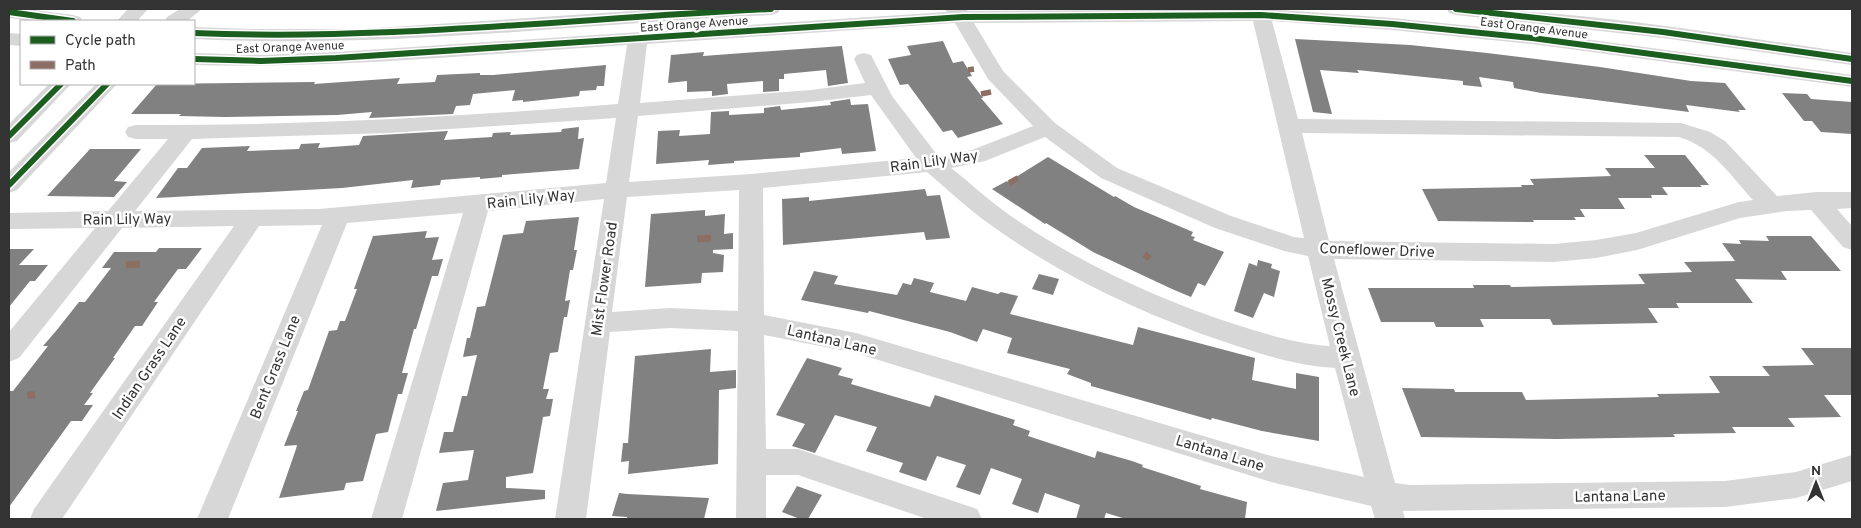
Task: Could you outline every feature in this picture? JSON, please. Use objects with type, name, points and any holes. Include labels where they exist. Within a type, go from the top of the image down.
[{"type":"street","points":[[127,20],[140,9]]},
{"type":"street","points":[[176,20],[193,9]]},
{"type":"street","points":[[458,50],[452,42],[452,31],[461,9]]},
{"type":"street","name":"East Orange Avenue","points":[[195,33],[299,36],[452,31],[640,16],[771,9]]},
{"type":"street","name":"East Orange Avenue","points":[[1456,9],[1663,32],[1852,59]]},
{"type":"street","points":[[9,12],[66,20]]},
{"type":"street","name":"East Orange Avenue","points":[[195,59],[261,61],[638,39],[930,14],[1259,12],[1532,38],[1852,81]]},
{"type":"street","name":"Mossy Creek Lane","points":[[1259,12],[1346,358],[1386,507]]},
{"type":"street","name":"Coneflower Drive","points":[[958,13],[995,75],[1047,128],[1109,173],[1223,222],[1293,245],[1339,251],[1563,252],[1596,249],[1637,241],[1739,210],[1816,200],[1852,200]]},
{"type":"street","name":"Mist Flower Road","points":[[570,519],[638,39]]},
{"type":"street","points":[[864,59],[882,97],[932,164],[996,217],[1054,254],[1120,288],[1197,322],[1279,349],[1314,356],[1346,358]]},
{"type":"street","points":[[9,136],[60,85]]},
{"type":"street","points":[[9,185],[106,85]]},
{"type":"street","points":[[136,132],[241,133],[370,128],[838,94],[877,88]]},
{"type":"street","points":[[1289,126],[1681,130],[1702,137],[1717,146],[1771,206]]},
{"type":"street","name":"Rain Lily Way","points":[[9,221],[338,215],[478,204],[617,190],[751,182],[932,164],[977,156],[1047,128]]},
{"type":"street","points":[[9,351],[185,133]]},
{"type":"street","points":[[751,182],[751,519]]},
{"type":"street","points":[[1816,200],[1852,241]]},
{"type":"street","points":[[387,519],[478,204]]},
{"type":"street","name":"Bent Grass Lane","points":[[212,519],[338,215]]},
{"type":"street","name":"Indian Grass Lane","points":[[46,519],[252,218]]},
{"type":"street","name":"Lantana Lane","points":[[598,323],[670,318],[750,322],[856,344],[1048,400],[1271,469],[1386,507],[1410,498],[1725,494],[1796,485],[1852,468]]},
{"type":"street","points":[[751,462],[798,462],[966,519]]},
{"type":"building","points":[[1295,39],[1410,45],[1600,67],[1691,81],[1725,83],[1746,110],[1738,110],[1740,112],[1686,105],[1689,112],[1541,93],[1514,88],[1513,82],[1479,77],[1482,87],[1463,85],[1463,81],[1357,70],[1359,73],[1320,70],[1332,114],[1313,112]]},
{"type":"building","points":[[943,41],[953,63],[963,61],[972,76],[967,77],[983,98],[981,98],[1003,124],[958,138],[952,130],[943,132],[908,84],[900,85],[888,59],[911,55],[907,46]]},
{"type":"building","points":[[842,46],[848,83],[828,86],[826,70],[784,74],[784,79],[779,79],[779,91],[763,92],[763,81],[727,84],[728,94],[712,96],[712,91],[687,92],[687,81],[668,83],[671,55],[704,52],[703,56]]},
{"type":"building","points":[[606,65],[604,86],[597,86],[596,90],[580,91],[579,96],[523,102],[523,100],[512,101],[515,90],[473,94],[470,105],[456,106],[453,114],[369,118],[372,112],[337,115],[225,117],[179,116],[181,114],[131,114],[156,85],[315,82],[314,84],[400,78],[397,84],[435,82],[437,75],[480,73],[480,75]]},
{"type":"building","points":[[1782,93],[1807,94],[1811,99],[1852,102],[1852,134],[1821,132],[1812,121],[1804,121]]},
{"type":"building","points":[[850,99],[851,105],[868,104],[876,151],[842,154],[841,148],[800,153],[800,157],[734,161],[734,163],[708,165],[709,160],[656,164],[658,131],[680,130],[679,136],[710,134],[711,112],[729,111],[729,115],[764,113],[764,108],[780,106],[781,110],[831,105],[830,102]]},
{"type":"building","points":[[579,127],[578,139],[584,138],[579,169],[502,175],[502,177],[480,179],[480,177],[441,180],[440,185],[411,188],[413,180],[342,188],[156,198],[178,168],[187,168],[202,148],[250,146],[247,151],[299,149],[301,144],[320,143],[318,148],[359,145],[363,136],[448,131],[444,140],[492,137],[493,133],[511,132],[510,135],[561,132],[562,129]]},
{"type":"building","points":[[90,149],[141,149],[114,181],[127,182],[114,197],[47,196]]},
{"type":"building","points":[[1644,155],[1685,155],[1709,185],[1700,185],[1702,187],[1662,187],[1668,195],[1651,195],[1652,198],[1618,198],[1625,209],[1580,209],[1585,217],[1574,217],[1576,220],[1533,220],[1534,222],[1438,221],[1422,189],[1522,187],[1521,185],[1534,185],[1530,179],[1611,176],[1605,168],[1655,168]]},
{"type":"building","points":[[1048,157],[1114,197],[1193,232],[1191,236],[1195,237],[1193,240],[1224,252],[1205,286],[1198,283],[1191,297],[1172,289],[1093,252],[1045,224],[992,189],[1008,182]]},
{"type":"building","points":[[925,189],[927,196],[940,195],[950,238],[926,240],[924,232],[783,245],[782,199],[809,197],[809,201]]},
{"type":"building","points":[[705,210],[705,216],[725,214],[724,234],[733,233],[733,249],[713,250],[713,253],[724,255],[723,272],[702,273],[701,283],[645,287],[651,214]]},
{"type":"building","points":[[579,217],[574,250],[577,250],[573,270],[570,270],[565,301],[570,300],[567,317],[564,317],[558,352],[550,353],[543,389],[549,389],[546,399],[553,399],[550,416],[543,417],[533,473],[506,477],[506,488],[545,490],[545,499],[436,511],[443,483],[468,480],[474,450],[439,453],[444,432],[453,432],[462,396],[467,396],[477,355],[463,357],[467,338],[470,338],[477,307],[485,306],[503,235],[523,233],[526,221]]},
{"type":"building","points":[[427,231],[425,238],[439,237],[432,260],[443,259],[438,276],[432,276],[416,329],[414,329],[402,373],[408,373],[402,394],[398,394],[388,432],[376,434],[363,481],[346,483],[344,490],[279,498],[297,445],[284,446],[298,411],[296,411],[304,391],[308,390],[329,331],[337,330],[340,321],[345,321],[373,236]]},
{"type":"building","points":[[1766,236],[1811,236],[1841,271],[1781,271],[1787,280],[1735,279],[1753,303],[1676,303],[1679,308],[1648,308],[1658,323],[1553,325],[1550,319],[1480,319],[1484,327],[1436,327],[1434,322],[1381,322],[1368,288],[1474,288],[1473,285],[1510,285],[1511,287],[1645,284],[1638,274],[1692,272],[1684,262],[1735,261],[1722,243],[1741,244],[1739,240],[1769,241]]},
{"type":"building","points":[[159,248],[202,248],[186,269],[178,269],[154,302],[158,302],[142,326],[135,326],[90,393],[93,393],[84,405],[93,405],[82,421],[71,421],[9,507],[9,391],[13,391],[48,346],[43,346],[79,302],[85,302],[111,268],[102,268],[114,252],[156,252]]},
{"type":"building","points":[[9,249],[34,249],[19,265],[48,265],[35,281],[30,281],[9,307]]},
{"type":"building","points":[[1258,260],[1272,264],[1271,268],[1280,271],[1274,297],[1264,293],[1253,318],[1234,311],[1249,263],[1257,266]]},
{"type":"building","points":[[814,271],[838,276],[834,284],[897,295],[903,283],[911,285],[914,278],[934,283],[930,292],[966,301],[972,287],[998,294],[1001,292],[1018,296],[1010,314],[1133,345],[1138,327],[1255,358],[1252,380],[1296,389],[1296,373],[1319,377],[1319,441],[1262,431],[1212,418],[1211,420],[1091,386],[1091,383],[1067,374],[1070,369],[1007,353],[1012,338],[983,329],[977,342],[950,332],[869,311],[868,313],[801,300]]},
{"type":"building","points":[[1039,274],[1059,279],[1053,295],[1032,289]]},
{"type":"building","points":[[1801,348],[1852,348],[1852,395],[1824,395],[1841,417],[1788,418],[1795,427],[1732,427],[1736,433],[1673,434],[1675,437],[1557,439],[1421,437],[1402,388],[1454,389],[1455,392],[1522,392],[1526,400],[1659,397],[1657,394],[1720,393],[1709,376],[1770,376],[1762,366],[1814,365]]},
{"type":"building","points":[[711,349],[710,372],[736,370],[736,388],[719,390],[718,464],[628,474],[629,461],[621,462],[623,443],[628,443],[635,356]]},
{"type":"building","points":[[807,358],[842,368],[838,375],[853,379],[851,384],[930,407],[935,395],[1015,420],[1013,425],[1030,431],[1028,436],[1095,458],[1097,451],[1132,461],[1143,465],[1142,467],[1201,486],[1200,489],[1247,502],[1245,519],[1126,519],[1106,513],[1104,519],[1076,519],[1080,505],[1045,493],[1038,513],[1012,504],[1022,479],[991,468],[980,495],[956,487],[966,465],[937,456],[926,481],[899,472],[903,463],[866,451],[877,427],[835,415],[815,453],[792,446],[805,424],[776,415]]},
{"type":"building","points":[[797,486],[822,495],[808,519],[800,519],[782,512]]},
{"type":"building","points":[[619,493],[709,498],[704,519],[627,519],[627,517],[612,516]]},
{"type":"marked path","points":[[968,70],[974,69]]},
{"type":"marked path","points":[[981,94],[991,92]]},
{"type":"marked path","points":[[1009,183],[1018,178]]},
{"type":"marked path","points":[[697,239],[713,238]]},
{"type":"marked path","points":[[1145,259],[1149,254]]},
{"type":"marked path","points":[[126,265],[140,264]]},
{"type":"marked path","points":[[27,395],[35,395]]},
{"type":"cycle path","points":[[195,33],[306,36],[417,32],[771,9]]},
{"type":"cycle path","points":[[1456,9],[1663,32],[1852,59]]},
{"type":"cycle path","points":[[9,12],[66,20]]},
{"type":"cycle path","points":[[195,59],[261,61],[336,58],[963,17],[1261,15],[1392,24],[1532,38],[1852,81]]},
{"type":"cycle path","points":[[9,136],[60,85]]},
{"type":"cycle path","points":[[9,185],[106,85]]}]
